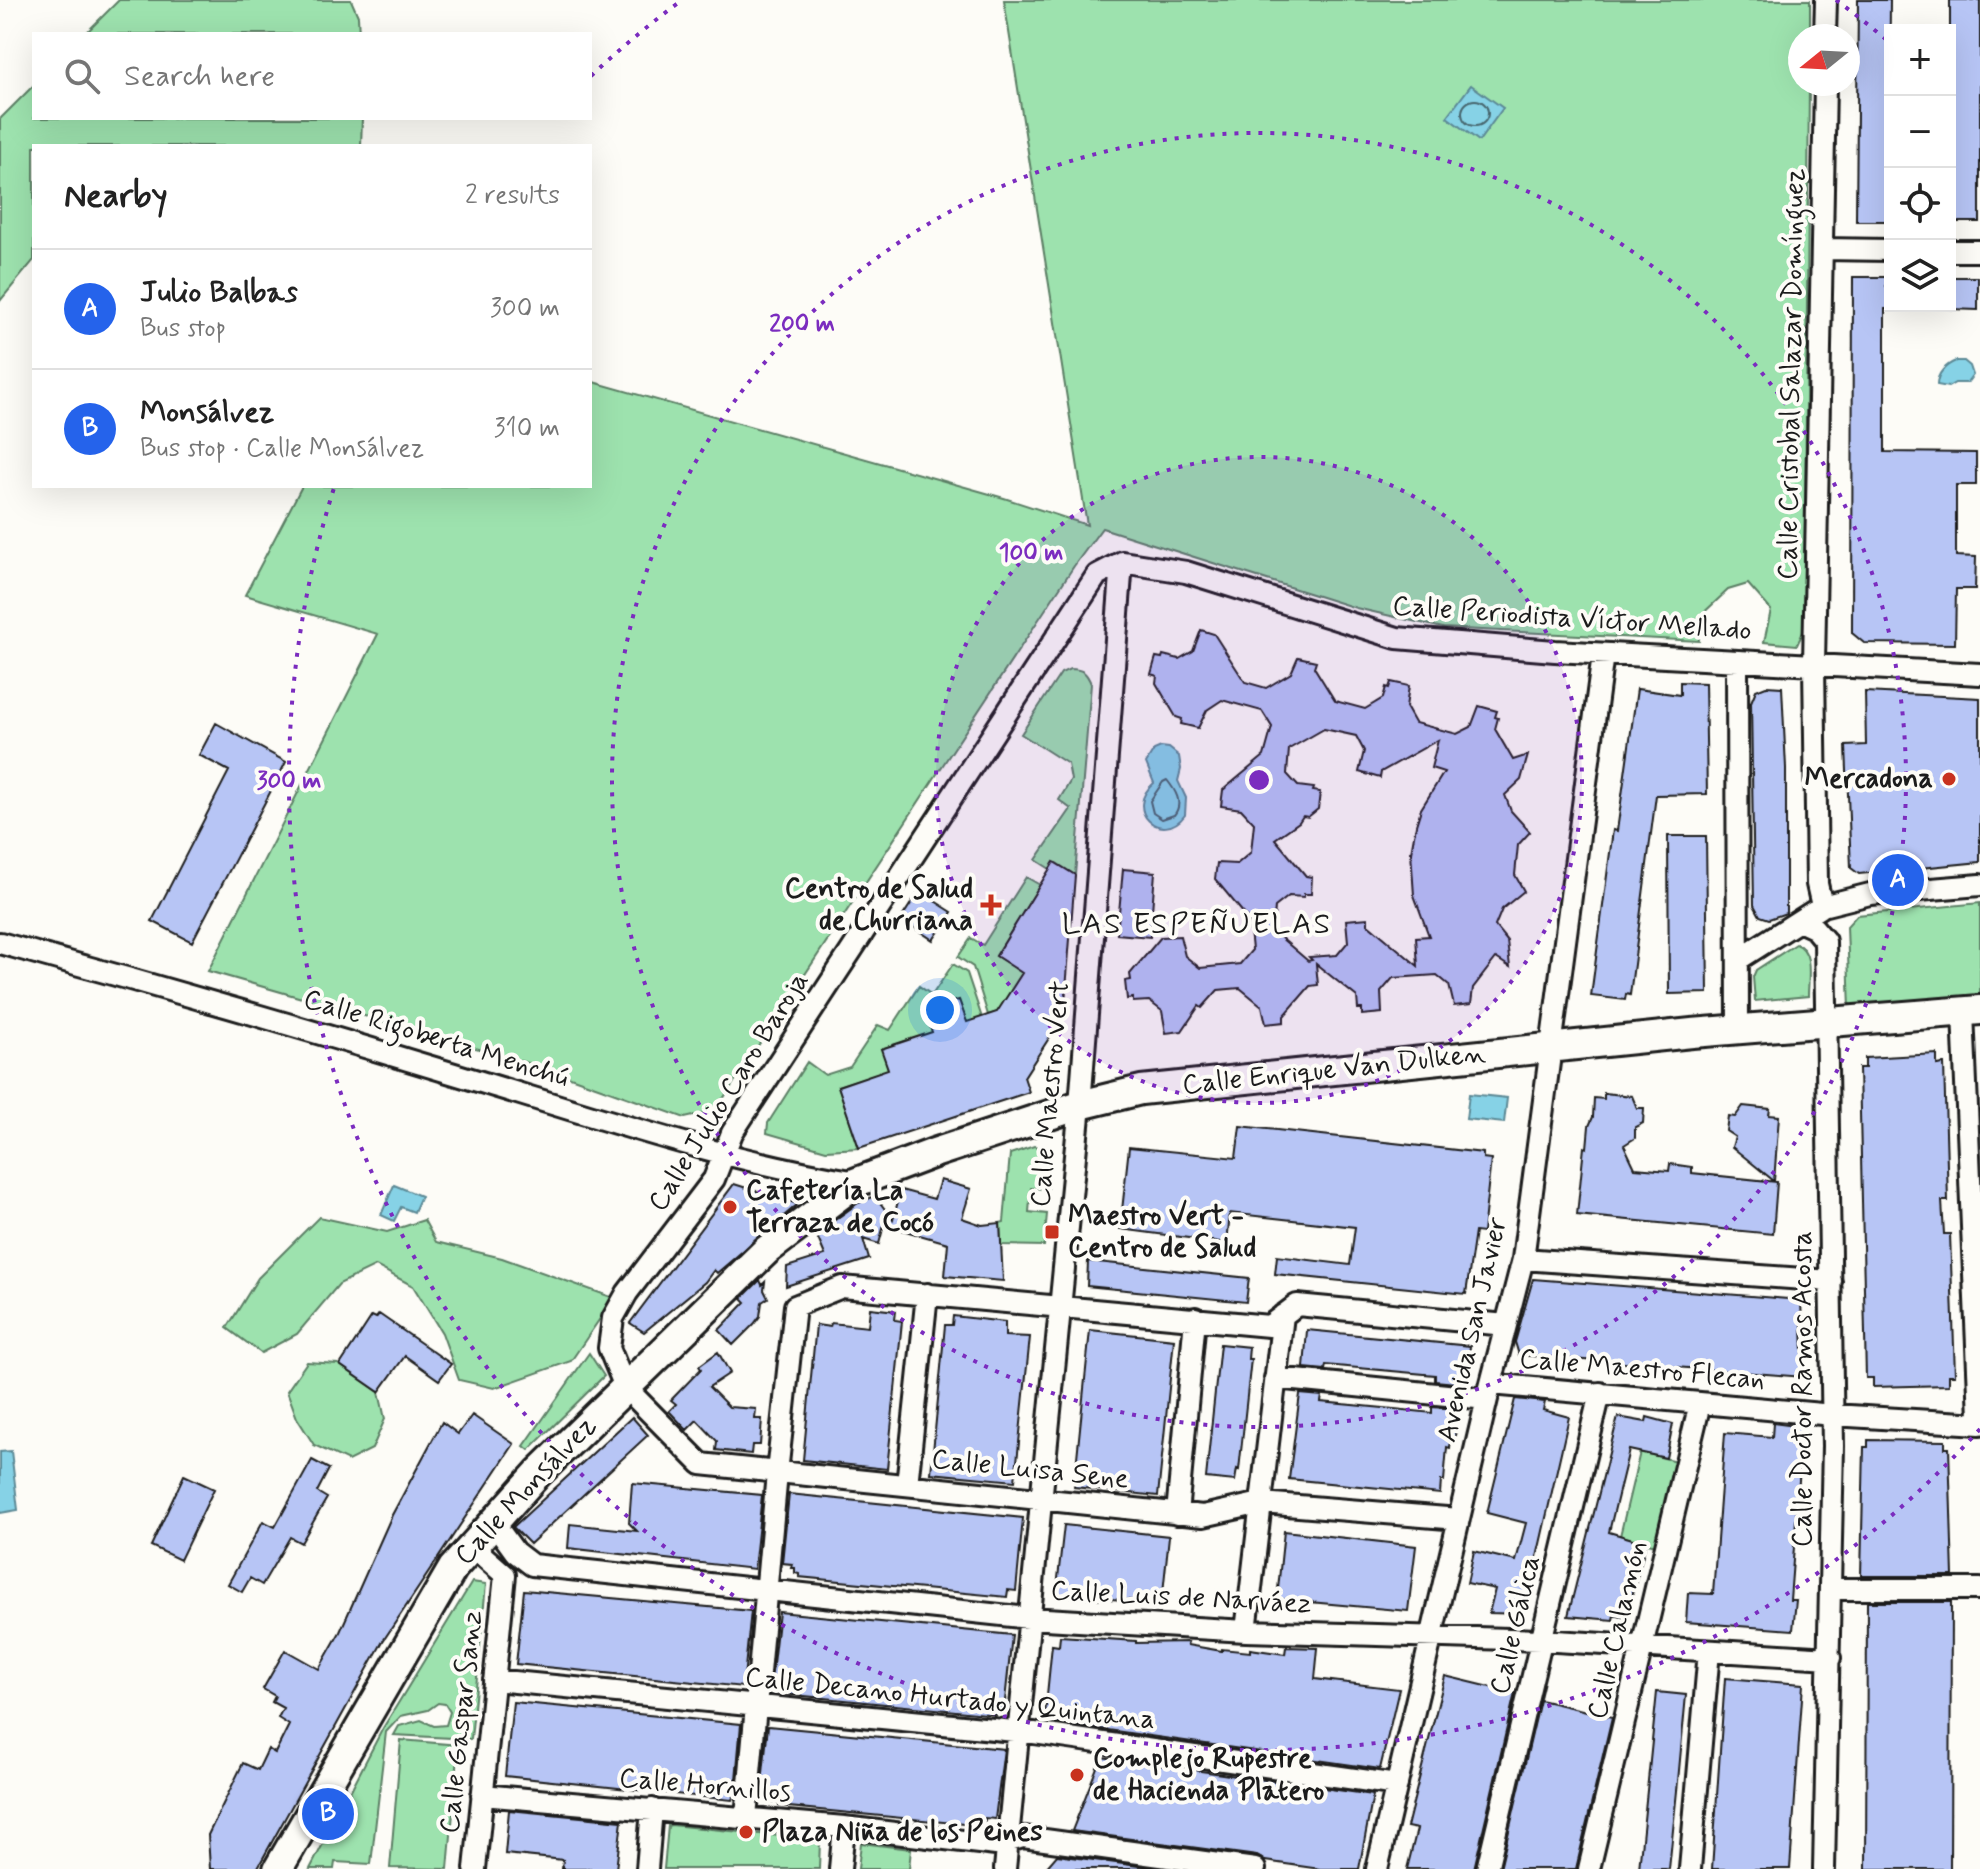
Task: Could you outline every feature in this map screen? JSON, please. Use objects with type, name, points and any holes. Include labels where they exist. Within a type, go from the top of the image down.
[{"type":"street","points":[[1825,24],[1826,0]]},
{"type":"street","name":"Calle Cristobal Salazar Domínguez","points":[[1814,664],[1825,96]]},
{"type":"street","points":[[1822,249],[1884,250]]},
{"type":"street","points":[[1956,251],[1980,251]]},
{"type":"street","name":"Calle Periodista Víctor Mellado","points":[[1122,562],[1186,572],[1397,638],[1603,654],[1980,674]]},
{"type":"street","name":"Calle Maestro Vert","points":[[1005,1869],[1080,1105],[1122,562]]},
{"type":"street","name":"Calle Julio Caro Baroja","points":[[625,1387],[609,1348],[613,1318],[627,1293],[714,1179],[732,1133],[1097,575],[1122,562]]},
{"type":"street","name":"Avenida San Javier","points":[[1377,1869],[1523,1259],[1603,654]]},
{"type":"street","points":[[1737,661],[1738,1030]]},
{"type":"street","points":[[1814,664],[1817,884],[1822,906]]},
{"type":"street","points":[[1739,959],[1822,906],[1870,894],[1980,885]]},
{"type":"street","name":"Calle Doctor Ramos Acosta","points":[[1799,921],[1814,928],[1825,941],[1824,1024],[1833,1415],[1832,1589],[1824,1869]]},
{"type":"street","name":"Calle Rigoberta Menchú","points":[[0,943],[198,997],[655,1134],[802,1173],[857,1182]]},
{"type":"street","points":[[1972,1011],[1980,1417]]},
{"type":"street","name":"Calle Enrique Van Dulken","points":[[857,1182],[1080,1105],[1141,1090],[1549,1047],[1972,1011]]},
{"type":"street","name":"Calle Monsálvez","points":[[278,1869],[446,1578],[538,1473],[767,1250],[857,1182]]},
{"type":"street","points":[[1523,1259],[1831,1281]]},
{"type":"street","points":[[746,1817],[795,1306],[842,1287],[1269,1326],[1297,1305],[1506,1325]]},
{"type":"street","points":[[907,1485],[927,1294]]},
{"type":"street","points":[[1246,1631],[1283,1315]]},
{"type":"street","points":[[1177,1514],[1195,1318]]},
{"type":"street","name":"Calle Maestro Flecan","points":[[1275,1378],[1489,1392],[1600,1393],[1833,1415],[1980,1424]]},
{"type":"street","name":"Calle Luisa Sene","points":[[625,1387],[701,1464],[1203,1516],[1261,1503],[1459,1519]]},
{"type":"street","name":"Calle Gálica","points":[[1487,1869],[1600,1393]]},
{"type":"street","name":"Calle Calamón","points":[[1589,1869],[1700,1403]]},
{"type":"street","points":[[494,1523],[515,1552],[532,1565]]},
{"type":"street","points":[[473,1547],[505,1575]]},
{"type":"street","name":"Calle Luis de Narváez","points":[[505,1575],[532,1565],[1029,1618],[1246,1631],[1540,1640],[1830,1658]]},
{"type":"street","name":"Calle Gaspar Sanz","points":[[475,1869],[505,1575]]},
{"type":"street","points":[[1832,1589],[1980,1589]]},
{"type":"street","points":[[1690,1869],[1709,1651]]},
{"type":"street","name":"Calle Decano Hurtado y Quintana","points":[[494,1680],[1018,1732],[1397,1785]]},
{"type":"street","name":"Calle Hornillos","points":[[482,1795],[746,1817],[996,1845],[1023,1837],[1255,1869]]},
{"type":"street","points":[[647,1869],[652,1809]]},
{"type":"street","points":[[840,1869],[844,1827]]},
{"type":"green space","points":[[119,0],[351,0],[358,16],[359,32],[87,32]]},
{"type":"green space","points":[[1004,0],[1810,0],[1810,24],[1788,24],[1788,96],[1809,96],[1804,630],[1797,645],[1764,642],[1771,610],[1748,584],[1728,590],[1697,619],[1699,641],[1443,628],[1356,608],[1102,528],[715,1111],[685,1118],[545,1068],[208,971],[378,634],[245,595],[301,488],[592,488],[592,382],[1004,498],[1087,525]]},
{"type":"green space","points":[[32,87],[32,120],[362,120],[361,144],[32,144],[32,262],[0,301],[0,119]]},
{"type":"green space","points":[[1070,669],[1084,672],[1091,684],[1075,875],[1055,862],[1050,869],[1036,860],[1071,809],[1059,800],[1071,780],[1068,764],[1021,734],[1061,673]]},
{"type":"green space","points":[[1026,877],[1040,885],[996,956],[1036,981],[1008,1009],[988,1015],[973,967],[958,957],[971,938],[983,945]]},
{"type":"green space","points":[[1980,903],[1980,998],[1850,1009],[1847,926],[1857,915]]},
{"type":"green space","points":[[1796,944],[1802,947],[1808,959],[1808,996],[1755,1001],[1753,977],[1756,970]]},
{"type":"green space","points":[[953,964],[967,973],[993,1051],[978,1056],[959,1000],[926,1011],[951,1091],[915,1038],[882,1049],[901,1109],[872,1075],[838,1086],[859,1148],[826,1150],[767,1133],[768,1123],[807,1062],[825,1075],[850,1067],[878,1025],[890,1030],[919,986],[932,995]]},
{"type":"green space","points":[[1034,1146],[1044,1149],[1051,1160],[1048,1189],[1031,1188],[1029,1212],[1047,1214],[1044,1246],[1001,1245],[1000,1223],[1004,1222],[1010,1154]]},
{"type":"green space","points":[[319,1217],[387,1232],[424,1220],[436,1242],[502,1258],[614,1298],[571,1361],[494,1388],[459,1380],[442,1333],[413,1286],[376,1266],[339,1284],[297,1334],[261,1353],[227,1328],[258,1278]]},
{"type":"green space","points":[[589,1353],[604,1376],[529,1450],[524,1446]]},
{"type":"green space","points":[[307,1362],[338,1364],[379,1392],[385,1419],[372,1449],[348,1461],[314,1445],[297,1418],[287,1391]]},
{"type":"green space","points":[[1640,1452],[1676,1461],[1656,1545],[1620,1536]]},
{"type":"green space","points":[[472,1582],[486,1584],[471,1739],[394,1735],[399,1726],[421,1720],[434,1726],[446,1725],[450,1712],[445,1704],[438,1703],[428,1710],[401,1716],[386,1732],[371,1864],[335,1862],[334,1869],[310,1869],[383,1728]]},
{"type":"green space","points":[[401,1740],[459,1745],[448,1869],[390,1868]]},
{"type":"green space","points":[[668,1826],[820,1840],[819,1869],[664,1869]]},
{"type":"green space","points":[[861,1843],[911,1849],[909,1869],[858,1869]]},
{"type":"water","points":[[1471,85],[1503,108],[1479,141],[1447,117]]},
{"type":"water","points":[[1956,361],[1964,361],[1970,366],[1973,375],[1967,383],[1955,383],[1948,387],[1937,385],[1943,370]]},
{"type":"water","points":[[1169,748],[1179,756],[1181,769],[1178,781],[1186,798],[1185,815],[1176,824],[1166,827],[1149,821],[1142,804],[1145,793],[1154,783],[1146,763],[1154,750]]},
{"type":"water","points":[[1469,1094],[1507,1098],[1504,1123],[1466,1119]]},
{"type":"water","points":[[394,1185],[421,1196],[414,1212],[401,1207],[394,1221],[381,1215]]},
{"type":"water","points":[[11,1451],[18,1510],[0,1513],[0,1452]]},
{"type":"building","points":[[1858,0],[1890,0],[1890,24],[1884,24],[1884,221],[1856,221],[1857,96],[1860,96]]},
{"type":"building","points":[[1950,0],[1980,0],[1980,222],[1956,222],[1956,24],[1950,24]]},
{"type":"building","points":[[1853,277],[1884,277],[1885,452],[1976,453],[1976,485],[1956,485],[1956,556],[1976,557],[1975,589],[1956,589],[1955,644],[1864,643],[1852,633]]},
{"type":"building","points":[[1956,277],[1978,277],[1978,310],[1956,309]]},
{"type":"building","points":[[1201,630],[1214,634],[1245,682],[1266,688],[1291,673],[1298,657],[1316,661],[1314,667],[1335,701],[1365,709],[1383,698],[1391,682],[1409,686],[1406,707],[1415,723],[1457,734],[1471,727],[1479,706],[1497,711],[1495,729],[1513,760],[1528,755],[1521,780],[1505,795],[1511,811],[1530,832],[1518,845],[1515,875],[1524,891],[1502,909],[1495,926],[1507,941],[1510,967],[1496,958],[1473,988],[1471,1004],[1454,1006],[1449,985],[1437,975],[1393,978],[1381,992],[1382,1013],[1362,1015],[1357,997],[1316,964],[1318,985],[1310,986],[1284,1016],[1284,1022],[1266,1024],[1262,1006],[1240,988],[1218,990],[1202,1008],[1199,1006],[1182,1031],[1166,1033],[1162,1011],[1149,1001],[1133,1002],[1133,998],[1127,999],[1125,981],[1131,980],[1130,974],[1161,937],[1180,936],[1185,956],[1200,968],[1240,964],[1252,950],[1249,920],[1215,879],[1217,863],[1237,864],[1251,852],[1254,823],[1241,809],[1221,806],[1223,790],[1264,756],[1272,727],[1262,711],[1222,700],[1207,710],[1198,728],[1181,724],[1182,719],[1176,717],[1156,683],[1157,676],[1151,674],[1156,657],[1162,658],[1163,655],[1179,659],[1193,651]],"holes":[[[1324,729],[1356,736],[1364,751],[1359,772],[1380,778],[1381,772],[1438,740],[1431,768],[1444,772],[1421,809],[1411,852],[1414,895],[1429,936],[1416,937],[1418,966],[1368,924],[1368,918],[1346,920],[1348,942],[1337,955],[1309,957],[1312,960],[1308,961],[1273,931],[1275,907],[1289,896],[1311,894],[1312,877],[1306,876],[1275,839],[1303,816],[1308,817],[1318,809],[1320,792],[1298,786],[1287,774],[1289,749]]]},
{"type":"building","points":[[1680,682],[1705,683],[1707,794],[1656,795],[1630,995],[1626,994],[1625,1000],[1591,996],[1613,830],[1617,831],[1637,689],[1680,695]]},
{"type":"building","points":[[1766,686],[1782,687],[1786,768],[1786,913],[1769,919],[1760,916],[1754,905],[1751,702],[1756,690]]},
{"type":"building","points":[[1865,692],[1980,698],[1980,862],[1859,874],[1851,868],[1846,746],[1866,745]]},
{"type":"building","points":[[216,723],[286,762],[192,942],[152,921],[229,771],[199,755]]},
{"type":"building","points":[[1668,836],[1706,836],[1708,993],[1669,994]]},
{"type":"building","points":[[1054,862],[1075,875],[1064,1015],[1024,1077],[1029,1092],[859,1148],[838,1086],[888,1069],[881,1049],[932,1032],[925,1011],[959,1000],[967,1022],[997,1012],[1022,973],[996,956]]},
{"type":"building","points":[[1123,869],[1155,872],[1150,937],[1117,934]]},
{"type":"building","points":[[919,891],[952,912],[933,940],[901,919]]},
{"type":"building","points":[[1937,1054],[1937,1065],[1944,1064],[1948,1201],[1942,1201],[1944,1234],[1950,1234],[1955,1375],[1949,1375],[1949,1385],[1873,1387],[1873,1378],[1866,1378],[1859,1068],[1865,1068],[1865,1058]]},
{"type":"building","points":[[1604,1093],[1632,1096],[1637,1108],[1644,1108],[1643,1123],[1635,1127],[1635,1138],[1624,1145],[1635,1168],[1669,1171],[1670,1164],[1692,1167],[1692,1173],[1777,1182],[1773,1234],[1577,1215],[1584,1147],[1587,1148],[1594,1098],[1604,1099]]},
{"type":"building","points":[[1743,1106],[1770,1109],[1769,1115],[1779,1116],[1774,1181],[1732,1147],[1735,1137],[1726,1131],[1728,1116],[1735,1117]]},
{"type":"building","points":[[1240,1126],[1483,1153],[1483,1158],[1491,1159],[1483,1233],[1475,1232],[1466,1294],[1275,1274],[1277,1256],[1350,1265],[1355,1227],[1230,1213],[1227,1243],[1120,1229],[1129,1147],[1236,1158]]},
{"type":"building","points":[[940,1180],[971,1189],[962,1218],[982,1225],[1000,1223],[1003,1281],[945,1276],[948,1243],[884,1225],[879,1244],[863,1239],[869,1259],[786,1286],[787,1267],[825,1255],[816,1234],[858,1203],[875,1196],[893,1220],[901,1190],[934,1199]]},
{"type":"building","points":[[734,1184],[798,1204],[717,1273],[714,1270],[705,1282],[644,1332],[630,1323]]},
{"type":"building","points":[[1088,1261],[1249,1278],[1246,1302],[1087,1286]]},
{"type":"building","points":[[1533,1279],[1801,1300],[1804,1377],[1519,1355],[1515,1342]]},
{"type":"building","points":[[760,1280],[762,1285],[765,1282],[764,1290],[768,1298],[762,1302],[760,1316],[733,1345],[719,1330],[746,1302],[742,1298]]},
{"type":"building","points":[[870,1308],[896,1311],[895,1320],[902,1321],[887,1469],[803,1460],[816,1325],[830,1327],[831,1323],[868,1327]]},
{"type":"building","points":[[379,1314],[451,1364],[439,1380],[405,1356],[379,1392],[340,1365],[372,1316],[376,1318]]},
{"type":"building","points":[[953,1316],[1005,1322],[1005,1336],[1030,1337],[1015,1481],[931,1473],[945,1325],[952,1325]]},
{"type":"building","points":[[1090,1330],[1174,1339],[1158,1496],[1074,1487]]},
{"type":"building","points":[[1307,1330],[1470,1346],[1466,1384],[1435,1381],[1435,1375],[1326,1365],[1325,1370],[1304,1368]]},
{"type":"building","points":[[1220,1344],[1249,1347],[1248,1359],[1251,1359],[1239,1470],[1235,1481],[1206,1478]]},
{"type":"building","points":[[718,1352],[730,1373],[709,1387],[729,1407],[756,1409],[755,1419],[762,1419],[760,1445],[752,1445],[751,1454],[716,1450],[717,1441],[697,1420],[687,1430],[669,1411],[676,1404],[671,1400],[701,1369],[699,1366]]},
{"type":"building","points":[[1300,1394],[1322,1396],[1321,1402],[1432,1413],[1432,1407],[1457,1409],[1455,1438],[1451,1437],[1450,1448],[1447,1447],[1440,1494],[1289,1479]]},
{"type":"building","points":[[1515,1399],[1545,1402],[1543,1410],[1569,1417],[1524,1614],[1489,1613],[1495,1589],[1467,1583],[1474,1551],[1516,1561],[1526,1523],[1487,1513]]},
{"type":"building","points":[[472,1415],[514,1444],[383,1641],[257,1869],[210,1869],[208,1835],[243,1763],[258,1770],[268,1749],[275,1753],[289,1725],[278,1718],[283,1708],[272,1702],[275,1696],[263,1689],[285,1650],[319,1669],[340,1632],[392,1515],[442,1422],[458,1434]]},
{"type":"building","points":[[632,1417],[648,1435],[530,1544],[513,1527]]},
{"type":"building","points":[[1618,1417],[1646,1422],[1647,1417],[1673,1424],[1666,1458],[1629,1450],[1609,1532],[1646,1543],[1626,1618],[1614,1615],[1613,1620],[1568,1616]]},
{"type":"building","points":[[1773,1423],[1803,1427],[1790,1600],[1796,1600],[1793,1630],[1686,1622],[1688,1593],[1713,1594],[1725,1433],[1772,1437]]},
{"type":"building","points":[[1868,1440],[1945,1441],[1945,1448],[1949,1448],[1953,1576],[1861,1576],[1864,1447],[1868,1447]]},
{"type":"building","points":[[312,1460],[329,1469],[317,1492],[327,1498],[301,1543],[290,1537],[262,1585],[250,1578],[242,1592],[228,1584],[263,1521],[275,1527]]},
{"type":"building","points":[[184,1475],[214,1489],[180,1560],[151,1546]]},
{"type":"building","points":[[632,1483],[762,1495],[754,1569],[568,1548],[570,1524],[637,1531],[629,1523]]},
{"type":"building","points":[[789,1494],[1023,1518],[1016,1591],[1008,1590],[1007,1597],[799,1577],[795,1568],[791,1568],[792,1564],[782,1563]]},
{"type":"building","points":[[1064,1525],[1169,1536],[1162,1602],[1056,1596]]},
{"type":"building","points":[[1284,1531],[1416,1546],[1408,1611],[1277,1599]]},
{"type":"building","points":[[524,1590],[751,1611],[743,1687],[516,1664]]},
{"type":"building","points":[[1867,1602],[1951,1602],[1950,1869],[1866,1869]]},
{"type":"building","points":[[779,1612],[1012,1635],[1004,1710],[997,1709],[996,1715],[784,1694],[784,1686],[771,1681]]},
{"type":"building","points":[[1060,1636],[1136,1643],[1188,1642],[1187,1645],[1222,1651],[1250,1652],[1250,1649],[1285,1654],[1286,1647],[1318,1648],[1315,1679],[1399,1689],[1380,1769],[1052,1722],[1052,1716],[1045,1715],[1052,1645],[1059,1646]]},
{"type":"building","points":[[1445,1676],[1515,1693],[1474,1869],[1407,1869],[1417,1829],[1407,1827]]},
{"type":"building","points":[[1725,1678],[1803,1684],[1790,1869],[1712,1869]]},
{"type":"building","points":[[1657,1692],[1686,1695],[1678,1781],[1669,1869],[1639,1869]]},
{"type":"building","points":[[1540,1700],[1612,1717],[1576,1869],[1500,1869]]},
{"type":"building","points":[[513,1702],[741,1724],[732,1800],[505,1776]]},
{"type":"building","points":[[768,1726],[1004,1749],[995,1819],[985,1818],[984,1826],[779,1806],[779,1803],[774,1803],[771,1793],[761,1792]]},
{"type":"building","points":[[1101,1757],[1373,1795],[1359,1869],[1320,1869],[1265,1861],[1257,1856],[1072,1831]]},
{"type":"building","points":[[509,1810],[622,1821],[616,1869],[562,1869],[563,1860],[505,1854]]},
{"type":"building","points":[[1057,1855],[1160,1869],[1045,1869]]},
{"type":"place","name":"Mercadona","points":[[1949,779]]},
{"type":"place","name":"Julio Balbas","points":[[1898,880]]},
{"type":"place","name":"Centro de Salud de Churriana","points":[[991,905]]},
{"type":"place","name":"Cafetería La Terraza de Cocó","points":[[730,1207]]},
{"type":"place","name":"Maestro Vert - Centro de Salud","points":[[1052,1232]]},
{"type":"place","name":"Complejo Rupestre de Hacienda Platero","points":[[1077,1775]]},
{"type":"place","name":"Monsálvez","points":[[328,1814]]},
{"type":"place","name":"Plaza Niña de los Peines","points":[[746,1832]]},
{"type":"district","name":"LAS ESPEÑUELAS","points":[[1197,924]]}]
